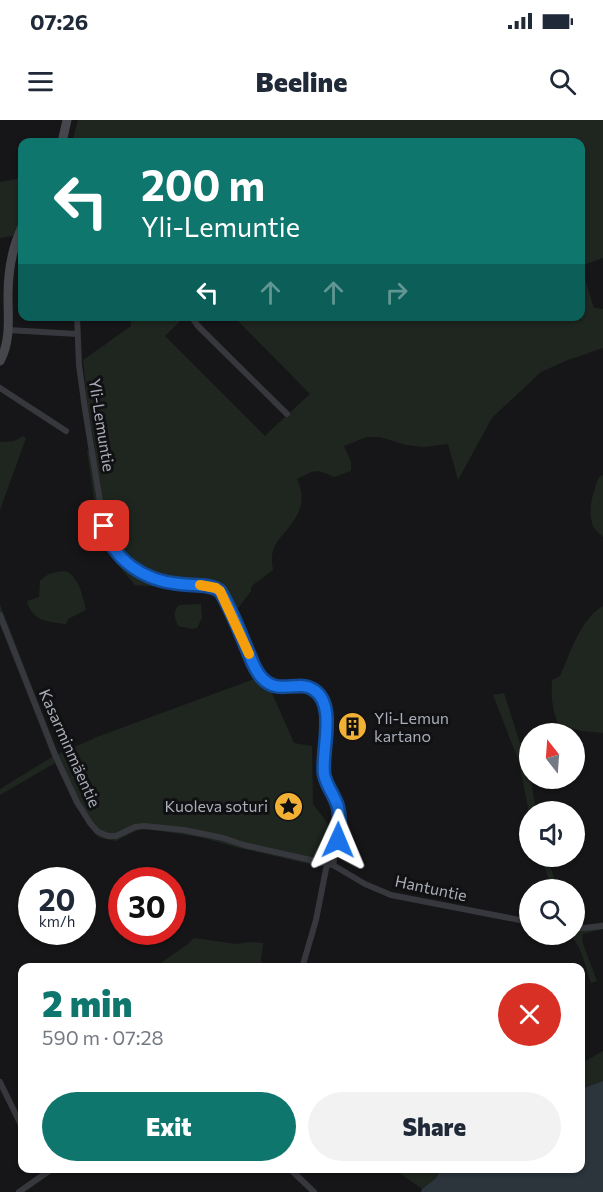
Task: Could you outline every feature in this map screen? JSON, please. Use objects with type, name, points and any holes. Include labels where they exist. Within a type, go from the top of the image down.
[{"type":"street","points":[[63,138],[67,120]]},
{"type":"street","points":[[0,361],[8,330],[10,269],[18,243]]},
{"type":"street","name":"Yli-Lemuntie","points":[[77,321],[79,365],[85,409],[107,538],[122,558],[142,574],[167,583],[216,588],[220,591],[260,677],[273,686],[282,688],[303,686],[312,688],[318,693],[325,709],[324,773],[336,802],[340,819],[338,840],[330,864]]},
{"type":"street","points":[[194,321],[287,414]]},
{"type":"street","points":[[8,330],[77,334]]},
{"type":"street","points":[[0,388],[66,431]]},
{"type":"street","name":"Kasarminmäentie","points":[[0,615],[56,757],[77,802],[98,832],[116,836],[135,827],[144,826],[184,830],[330,864]]},
{"type":"street","points":[[303,963],[330,864]]},
{"type":"street","name":"Hantuntie","points":[[330,864],[364,884],[392,895],[519,920]]},
{"type":"street","points":[[585,928],[603,926]]},
{"type":"street","points":[[0,1082],[18,1119]]},
{"type":"street","points":[[19,1192],[42,1173]]},
{"type":"street","points":[[294,1173],[314,1192]]},
{"type":"shaded area","points":[[78,120],[603,120],[603,258],[585,265],[585,138],[73,138]]},
{"type":"shaded area","points":[[18,179],[18,226],[13,236],[0,238],[0,182]]},
{"type":"shaded area","points":[[585,280],[594,308],[603,309],[603,348],[541,372],[492,418],[458,480],[448,444],[424,447],[406,445],[380,437],[367,437],[344,446],[351,462],[351,471],[334,477],[315,471],[297,479],[302,500],[295,519],[274,548],[273,570],[253,585],[236,611],[294,743],[312,746],[313,804],[328,824],[322,867],[204,838],[142,828],[116,841],[100,838],[74,804],[55,763],[0,795],[0,789],[52,757],[0,625],[0,604],[58,754],[97,737],[254,679],[222,601],[213,591],[135,585],[107,552],[98,526],[87,451],[95,448],[83,360],[131,326],[130,321],[180,321],[165,336],[265,436],[310,394],[238,321],[585,321]]},
{"type":"shaded area","points":[[23,436],[26,438],[0,510],[0,442],[14,441]]},
{"type":"shaded area","points":[[603,475],[603,537],[593,526],[591,514],[595,489],[599,477]]},
{"type":"shaded area","points":[[65,571],[77,582],[86,610],[68,619],[66,624],[37,617],[29,608],[27,601],[39,597],[40,581],[45,576]]},
{"type":"shaded area","points":[[201,604],[202,618],[197,628],[178,626],[175,613],[179,605]]},
{"type":"shaded area","points":[[603,606],[603,733],[585,731],[585,723],[558,723],[553,709],[552,680],[560,676],[582,628]]},
{"type":"shaded area","points":[[504,693],[519,740],[519,762],[493,695]]},
{"type":"shaded area","points":[[524,789],[532,789],[534,801],[527,801]]},
{"type":"shaded area","points":[[544,867],[550,867],[555,879],[549,879]]},
{"type":"shaded area","points":[[603,922],[603,929],[585,934],[585,925]]},
{"type":"shaded area","points":[[194,938],[237,944],[263,943],[262,963],[161,963]]},
{"type":"shaded area","points":[[578,945],[584,945],[597,981],[591,983]]},
{"type":"shaded area","points":[[603,1051],[603,1081],[585,1088],[585,1061]]},
{"type":"shaded area","points":[[603,1081],[603,1192],[421,1192],[439,1173],[585,1173],[585,1088]]},
{"type":"shaded area","points":[[400,1173],[439,1173],[422,1189]]},
{"type":"slow traffic","points":[[200,585],[216,588],[224,596],[249,654]]},
{"type":"place","name":"Yli-Lemun kartano","points":[[353,727]]},
{"type":"place","name":"Kuoleva soturi","points":[[289,806]]},
{"type":"route","points":[[104,526],[107,538],[114,549],[142,574],[167,583],[207,586],[220,591],[256,670],[265,682],[282,688],[303,686],[312,688],[318,693],[325,709],[324,773],[339,810],[338,840]]}]
